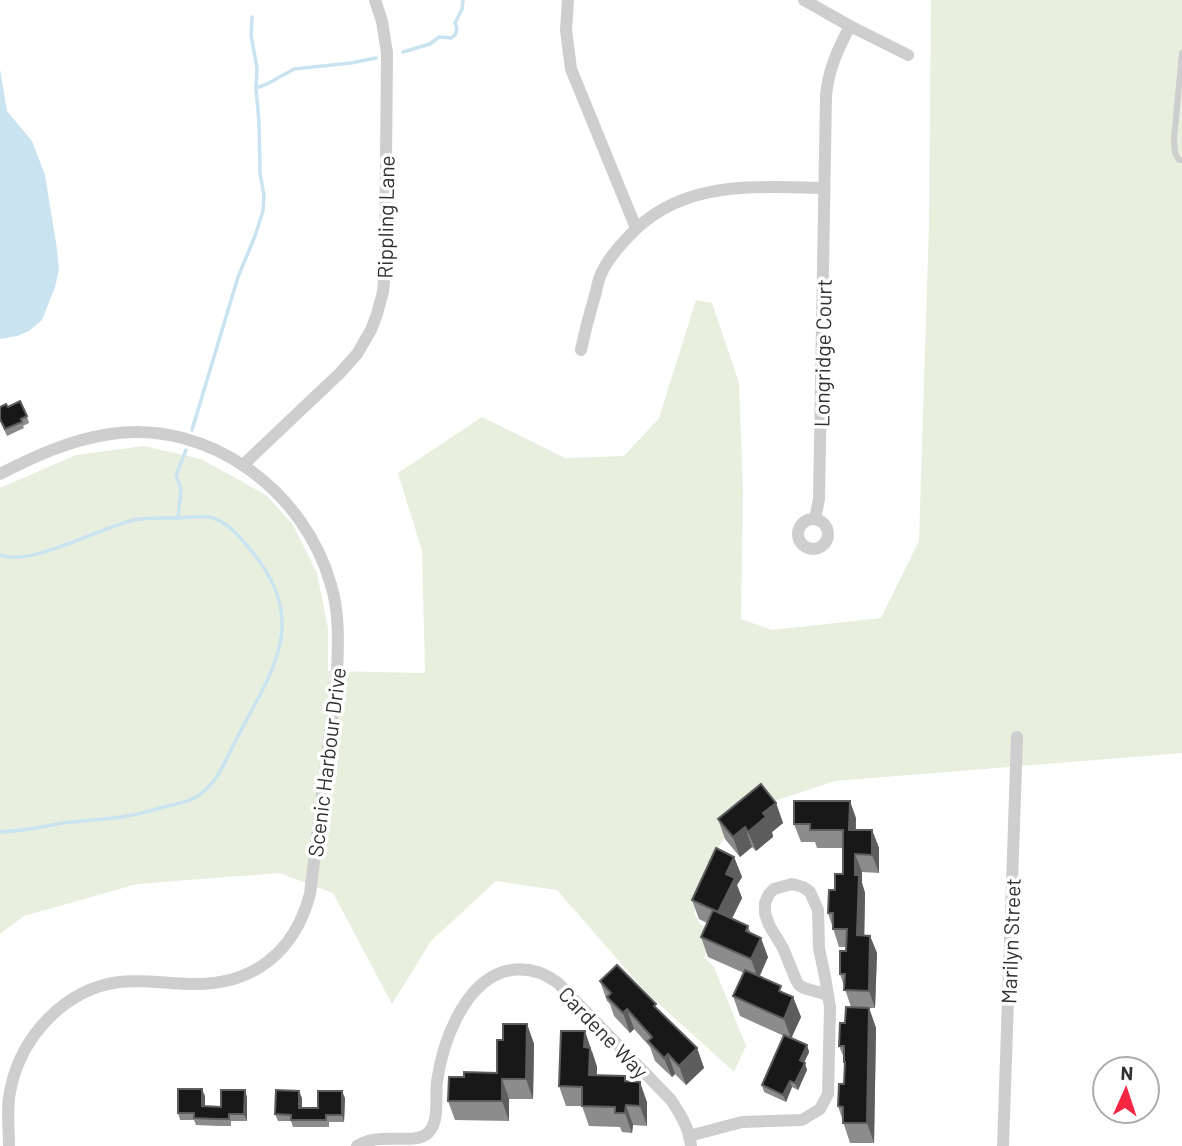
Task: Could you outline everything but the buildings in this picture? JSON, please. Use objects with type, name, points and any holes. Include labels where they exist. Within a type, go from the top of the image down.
[{"type":"street","name":"Rippling Lane","points":[[243,465],[348,365],[365,342],[377,314],[385,270],[387,53],[382,21],[375,0]]},
{"type":"street","points":[[568,0],[566,30],[571,69],[636,228]]},
{"type":"street","points":[[804,0],[908,55]]},
{"type":"street","name":"Longridge Court","points":[[815,519],[819,499],[827,84],[833,60],[850,26]]},
{"type":"street","points":[[581,350],[601,272],[615,251],[652,215],[670,205],[715,190],[745,186],[824,188]]},
{"type":"street","name":"Scenic Harbour Drive","points":[[0,474],[49,450],[79,440],[127,432],[180,438],[212,449],[243,465],[277,491],[305,526],[325,565],[337,608],[339,642],[310,894],[297,930],[285,946],[267,962],[244,975],[205,984],[131,981],[108,984],[75,998],[59,1009],[32,1037],[15,1069],[8,1109],[9,1146]]},
{"type":"street","name":"Marilyn Street","points":[[1003,1146],[1017,737]]},
{"type":"street","name":"Cardene Way","points":[[357,1146],[369,1139],[416,1139],[429,1133],[435,1120],[437,1082],[445,1043],[468,1001],[485,982],[499,974],[517,969],[530,970],[540,972],[558,984],[671,1100],[681,1115],[690,1141],[742,1122],[802,1120],[820,1109],[828,1094],[830,1007],[828,995],[819,948],[818,910],[810,892],[798,884],[774,889],[765,903],[765,913],[796,980],[804,988],[828,995]]},
{"type":"lane","points":[[1182,53],[1174,139],[1175,153],[1179,160],[1182,160]]},
{"type":"green space","points":[[931,0],[1182,0],[1182,753],[835,781],[741,812],[705,868],[694,913],[700,924],[714,931],[704,957],[714,967],[746,1046],[734,1072],[647,993],[557,890],[496,881],[431,941],[392,1004],[333,893],[279,873],[137,884],[24,916],[0,934],[0,488],[76,455],[144,446],[201,459],[267,496],[293,525],[317,573],[328,628],[328,671],[425,673],[422,551],[398,473],[482,417],[565,458],[624,456],[659,418],[696,300],[712,303],[739,383],[743,490],[741,619],[772,630],[881,618],[919,541],[929,223]]},
{"type":"water","points":[[0,69],[7,111],[32,141],[45,175],[59,270],[42,320],[29,331],[0,339]]},
{"type":"waterway","points":[[403,52],[430,44],[439,37],[451,38],[455,35],[455,23],[463,0]]},
{"type":"waterway","points":[[192,430],[238,277],[263,211],[257,68],[251,35],[252,17]]},
{"type":"waterway","points":[[256,88],[294,69],[376,58]]},
{"type":"waterway","points":[[178,518],[181,489],[176,475],[186,450]]},
{"type":"waterway","points":[[0,555],[29,556],[134,520],[210,517],[229,527],[254,554],[270,579],[279,602],[282,623],[280,645],[264,688],[219,773],[199,795],[182,803],[132,815],[0,832]]}]
